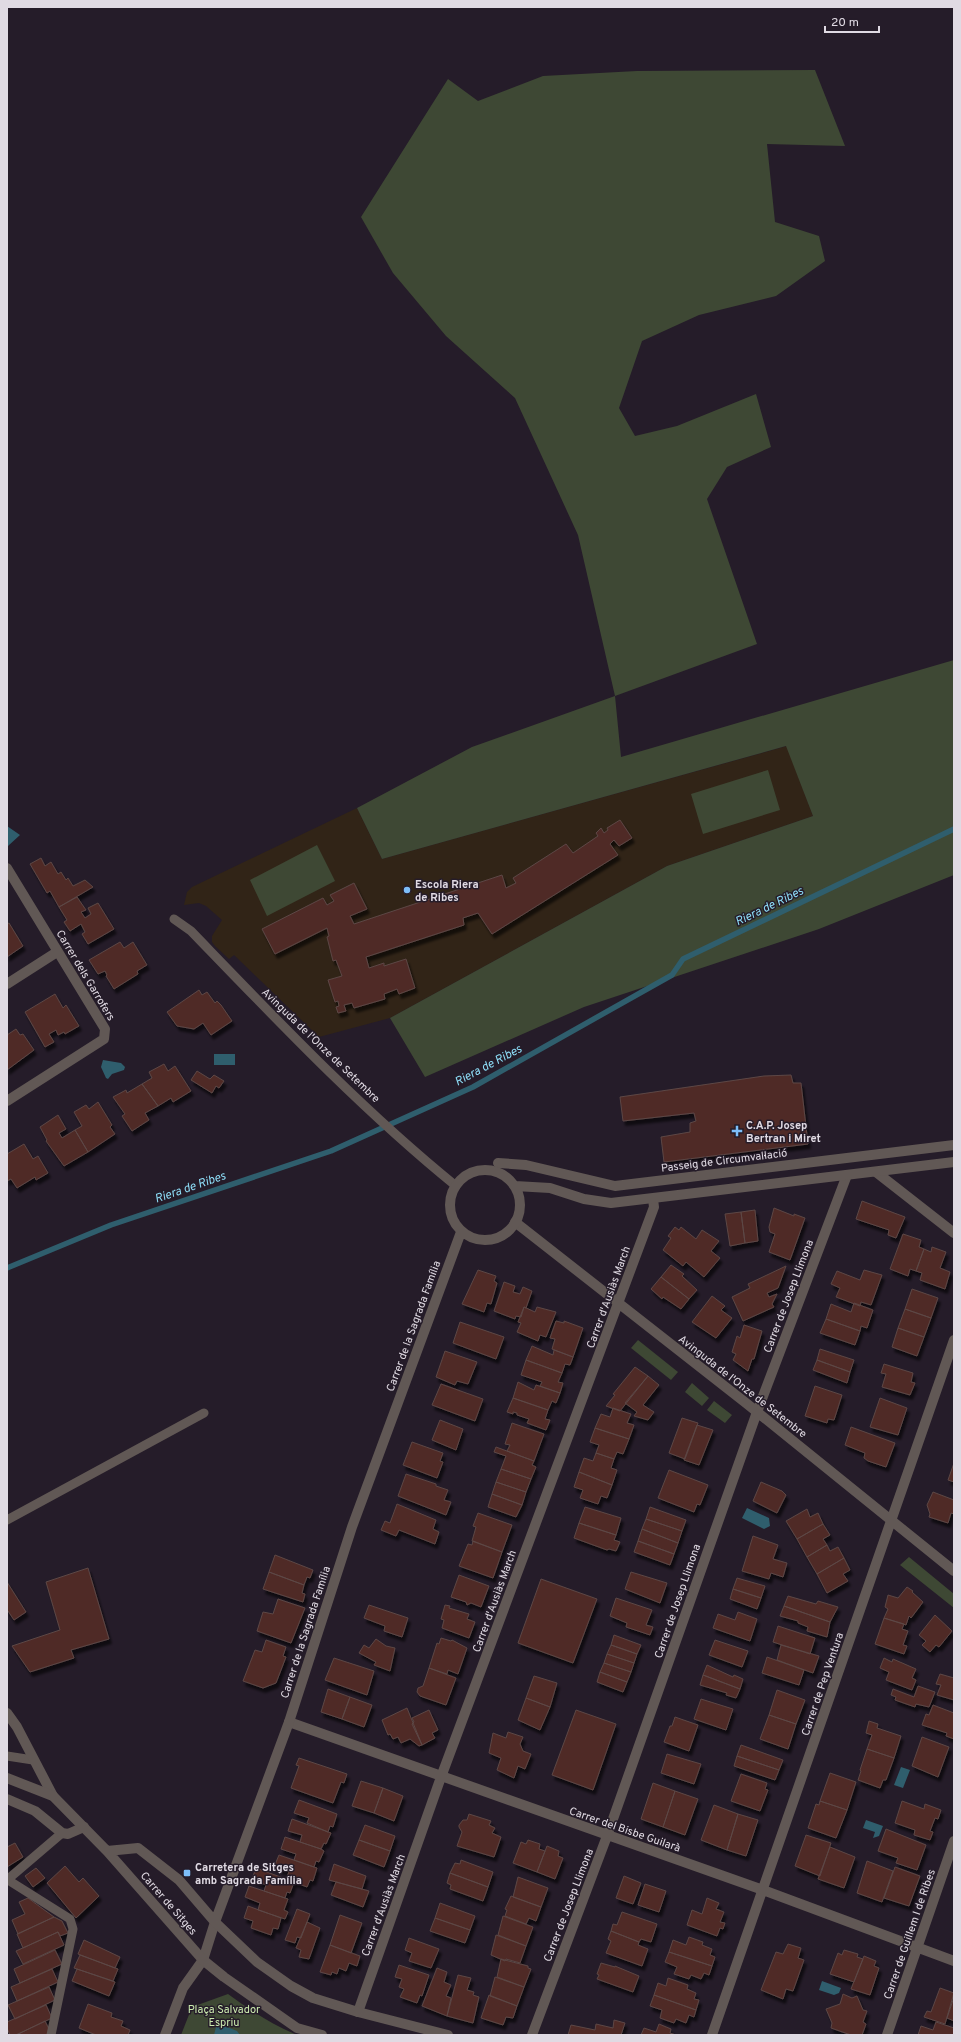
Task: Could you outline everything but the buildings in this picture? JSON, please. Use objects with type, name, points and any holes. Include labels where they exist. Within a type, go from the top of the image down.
[{"type":"street","name":"Carrer dels Garrofers","points":[[7,868],[57,952],[106,1029],[104,1039],[7,1101]]},
{"type":"street","points":[[7,984],[57,952]]},
{"type":"street","name":"Passeig de Circumval·lació","points":[[498,1163],[526,1165],[615,1186],[954,1145]]},
{"type":"street","points":[[514,1186],[550,1188],[584,1199],[611,1203],[954,1162]]},
{"type":"street","points":[[480,1170],[493,1171],[504,1176],[514,1186],[520,1202],[520,1211],[515,1222],[508,1231],[495,1238],[485,1240],[471,1237],[461,1232],[450,1210],[451,1195],[456,1186],[464,1177],[480,1170]]},
{"type":"street","points":[[876,1172],[954,1233]]},
{"type":"street","name":"Carrer de Josep Llimona","points":[[532,2035],[607,1836],[757,1412],[847,1175]]},
{"type":"street","name":"Carrer d'Ausiàs March","points":[[358,2012],[441,1777],[654,1207],[653,1199]]},
{"type":"street","name":"Avinguda de l'Onze de Setembre","points":[[515,1222],[757,1412],[954,1571]]},
{"type":"street","name":"Carrer de la Sagrada Família","points":[[165,2035],[183,1988],[203,1960],[215,1922],[288,1722],[352,1527],[461,1232]]},
{"type":"street","name":"Carrer de Pep Ventura","points":[[712,2035],[954,1340]]},
{"type":"street","points":[[7,1713],[17,1728],[53,1796]]},
{"type":"street","name":"Carrer del Bisbe Guilarà","points":[[288,1722],[763,1890],[954,1961]]},
{"type":"street","name":"Carrer de Sitges","points":[[7,1778],[53,1796],[108,1851],[203,1960],[224,1977],[297,2028],[322,2035]]},
{"type":"street","points":[[7,1799],[35,1811],[62,1834],[68,1834],[84,1827]]},
{"type":"street","name":"Carrer de Guillem I de Ribes","points":[[887,2035],[954,1841]]},
{"type":"street","points":[[108,1851],[138,1848],[179,1880],[215,1922],[257,1962],[291,1986],[313,1998],[358,2012],[448,2035]]},
{"type":"lane","name":"Avinguda de l'Onze de Setembre","points":[[174,919],[191,931],[313,1056],[423,1159],[456,1186]]},
{"type":"lane","points":[[7,1520],[204,1413]]},
{"type":"lane","points":[[7,1756],[33,1760]]},
{"type":"lane","points":[[51,2035],[73,1929],[70,1918],[7,1880],[62,1834]]},
{"type":"shaded area","name":"Escola Riera de Ribes","points":[[787,746],[813,816],[667,866],[390,1018],[319,1037],[234,955],[229,959],[215,946],[212,942],[212,936],[222,920],[206,906],[199,903],[184,905],[187,892],[192,887],[357,808],[382,859]]},
{"type":"green space","points":[[815,70],[845,146],[767,144],[775,222],[819,236],[825,261],[776,296],[699,315],[642,341],[619,408],[635,436],[677,426],[756,394],[771,447],[727,467],[707,499],[757,644],[615,696],[578,535],[515,398],[446,336],[393,273],[361,217],[448,79],[478,101],[543,76],[637,71]]},
{"type":"green space","points":[[954,660],[954,875],[819,929],[584,1007],[425,1077],[390,1018],[667,866],[813,816],[786,746],[382,859],[357,808],[472,747],[615,696],[621,757]]},
{"type":"green space","points":[[768,770],[780,810],[703,834],[691,794]]},
{"type":"green space","points":[[317,845],[335,881],[267,916],[250,880]]},
{"type":"green space","points":[[638,1340],[678,1372],[671,1380],[631,1348]]},
{"type":"green space","points":[[692,1383],[709,1398],[702,1406],[685,1392]]},
{"type":"green space","points":[[714,1401],[732,1415],[725,1423],[707,1410]]},
{"type":"green space","points":[[909,1557],[954,1594],[954,1608],[900,1565]]},
{"type":"green space","name":"Plaça Salvador Espriu","points":[[228,1994],[244,2006],[278,2026],[297,2035],[181,2035],[192,2007]]},
{"type":"water","points":[[7,826],[20,835],[8,846],[7,844]]},
{"type":"water","points":[[214,1054],[235,1054],[235,1065],[214,1065]]},
{"type":"water","points":[[103,1060],[121,1063],[125,1067],[124,1070],[112,1074],[108,1079],[106,1078],[101,1067]]},
{"type":"water","points":[[747,1508],[769,1518],[770,1526],[764,1529],[742,1518]]},
{"type":"water","points":[[901,1767],[910,1770],[903,1788],[894,1785]]},
{"type":"water","points":[[866,1820],[883,1826],[879,1836],[873,1838],[875,1832],[863,1828]]},
{"type":"water","points":[[822,1981],[841,1988],[839,1993],[834,1995],[819,1990]]},
{"type":"water","points":[[217,2023],[237,2031],[240,2035],[214,2035]]},
{"type":"waterway","name":"Riera de Ribes","points":[[7,1268],[111,1225],[331,1151],[473,1087],[672,975],[683,959],[954,829]]},
{"type":"place","name":"Escola Riera de Ribes","points":[[407,890]]},
{"type":"place","name":"C.A.P. Josep Bertran i Miret","points":[[737,1131]]},
{"type":"place","name":"Carretera de Sitges amb Sagrada Família","points":[[187,1873]]}]
